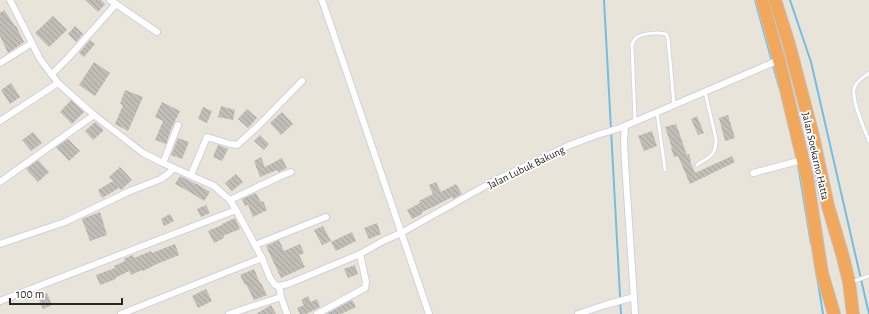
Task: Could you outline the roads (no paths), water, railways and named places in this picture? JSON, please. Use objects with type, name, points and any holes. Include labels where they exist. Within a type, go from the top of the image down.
[{"type":"highway","name":"Jalan Soekarno Hatta","points":[[762,0],[775,62],[807,177],[822,273],[834,314]]},
{"type":"highway","name":"Jalan Soekarno Hatta","points":[[775,0],[789,44],[812,132],[828,206],[843,256],[853,281],[853,314]]},
{"type":"street","points":[[10,0],[40,59],[58,83],[94,115],[143,153],[163,164],[214,186],[230,200],[262,258],[270,278],[275,285],[279,286],[287,314]]},
{"type":"street","points":[[110,0],[157,32]]},
{"type":"street","points":[[322,0],[429,314]]},
{"type":"street","points":[[52,74],[116,4]]},
{"type":"street","points":[[0,63],[32,43]]},
{"type":"street","name":"Jalan Lubuk Bakung","points":[[279,286],[288,284],[360,254],[494,181],[570,145],[623,127],[775,62]]},
{"type":"street","points":[[191,176],[207,137],[237,145],[302,81]]},
{"type":"street","points":[[0,121],[58,83]]},
{"type":"street","points":[[0,182],[94,115]]},
{"type":"street","points":[[163,164],[178,125]]},
{"type":"street","points":[[623,127],[631,298],[635,314]]},
{"type":"street","points":[[753,173],[802,160]]},
{"type":"street","points":[[0,244],[64,222],[130,191],[161,179],[174,168]]},
{"type":"street","points":[[230,200],[291,172]]},
{"type":"street","points":[[0,301],[236,210]]},
{"type":"street","points":[[255,245],[326,217]]},
{"type":"street","points":[[317,314],[365,288],[366,282],[360,254]]},
{"type":"street","points":[[121,314],[262,258]]},
{"type":"street","points":[[229,314],[281,297]]},
{"type":"street","points":[[578,314],[631,298]]},
{"type":"lane","points":[[635,122],[632,44],[636,38],[658,32],[666,34],[668,38],[674,105]]},
{"type":"lane","points":[[869,73],[861,78],[855,86],[853,92],[858,113],[869,141]]},
{"type":"lane","points":[[697,166],[714,154],[716,145],[716,139],[704,92]]},
{"type":"lane","points":[[657,112],[665,170]]},
{"type":"lane","points":[[853,281],[869,276]]},
{"type":"waterway","points":[[604,0],[621,314]]},
{"type":"waterway","points":[[755,0],[779,87]]},
{"type":"waterway","points":[[790,0],[811,62],[869,314]]},
{"type":"waterway","points":[[798,165],[811,244]]},
{"type":"waterway","points":[[817,276],[823,314]]}]
